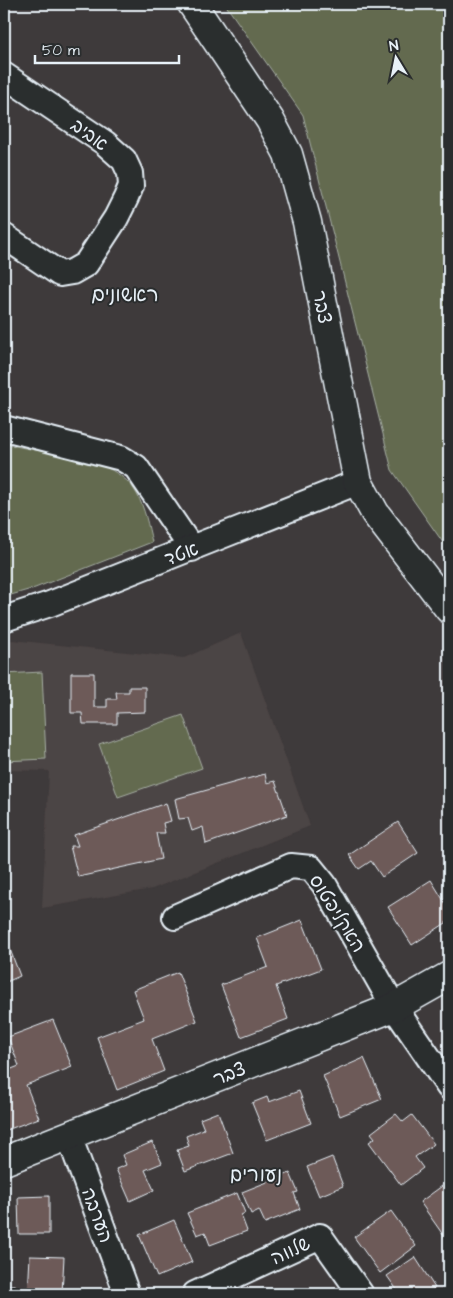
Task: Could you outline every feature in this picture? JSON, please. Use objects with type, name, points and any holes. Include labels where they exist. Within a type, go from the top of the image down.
[{"type":"street","name":"צבר","points":[[192,4],[270,120],[288,154],[307,222],[358,482],[375,512],[449,609]]},
{"type":"street","name":"אביב","points":[[4,75],[105,143],[124,160],[130,173],[131,186],[116,218],[86,264],[72,272],[60,274],[4,236]]},
{"type":"street","points":[[4,428],[102,452],[121,458],[136,467],[192,549]]},
{"type":"street","name":"אטד","points":[[4,619],[50,604],[358,482]]},
{"type":"street","name":"האקליפטוס","points":[[175,917],[291,866],[311,868],[324,884],[394,1007]]},
{"type":"street","name":"צבר","points":[[4,1161],[394,1007],[449,976]]},
{"type":"street","points":[[394,1007],[449,1087]]},
{"type":"street","name":"הערבה","points":[[69,1136],[127,1294]]},
{"type":"street","name":"שלווה","points":[[195,1294],[320,1236],[361,1294]]},
{"type":"shaded area","points":[[241,633],[310,826],[152,889],[42,908],[49,771],[4,770],[4,642],[12,640],[184,658]]},
{"type":"green space","points":[[225,4],[449,4],[449,551],[392,470],[303,115]]},
{"type":"green space","points":[[4,443],[76,458],[112,470],[127,481],[137,494],[144,511],[152,542],[35,588],[4,597]]},
{"type":"green space","points":[[42,672],[46,759],[4,761],[4,674]]},
{"type":"green space","points":[[183,715],[202,768],[118,797],[99,744]]},
{"type":"building","points":[[71,673],[94,673],[94,707],[107,707],[107,699],[117,699],[116,692],[129,692],[129,687],[145,687],[145,712],[117,713],[117,724],[83,724],[82,713],[71,713]]},
{"type":"building","points":[[265,774],[267,783],[275,781],[287,815],[206,844],[203,827],[192,831],[188,818],[179,819],[175,799]]},
{"type":"building","points":[[166,803],[171,821],[163,823],[165,833],[156,833],[161,859],[78,877],[70,846],[78,846],[74,835]]},
{"type":"building","points":[[398,822],[418,853],[382,877],[371,861],[359,869],[349,855]]},
{"type":"building","points":[[431,880],[449,909],[449,921],[412,945],[388,907]]},
{"type":"building","points":[[302,920],[321,969],[276,986],[288,1019],[241,1037],[221,985],[268,967],[257,938]]},
{"type":"building","points":[[4,937],[20,976],[4,983]]},
{"type":"building","points":[[178,972],[197,1021],[152,1039],[164,1071],[117,1090],[97,1037],[144,1019],[133,990]]},
{"type":"building","points":[[53,1020],[72,1067],[26,1085],[39,1118],[4,1131],[4,1072],[19,1066],[8,1037]]},
{"type":"building","points":[[364,1058],[382,1099],[340,1116],[323,1076]]},
{"type":"building","points":[[299,1091],[311,1123],[267,1140],[252,1103],[267,1097],[269,1102]]},
{"type":"building","points":[[218,1112],[233,1153],[185,1171],[177,1150],[189,1146],[186,1136],[204,1129],[200,1119]]},
{"type":"building","points":[[396,1114],[403,1122],[412,1115],[434,1144],[415,1157],[423,1168],[401,1185],[369,1142],[375,1138],[371,1133]]},
{"type":"building","points":[[152,1142],[162,1163],[145,1170],[154,1190],[130,1201],[116,1169],[126,1165],[122,1155]]},
{"type":"building","points":[[332,1157],[343,1186],[319,1196],[307,1167]]},
{"type":"building","points":[[290,1173],[298,1192],[294,1193],[300,1209],[265,1223],[259,1210],[251,1214],[242,1192]]},
{"type":"building","points":[[449,1181],[449,1236],[446,1239],[420,1202]]},
{"type":"building","points":[[237,1193],[245,1213],[241,1215],[247,1231],[210,1245],[205,1232],[197,1235],[187,1213]]},
{"type":"building","points":[[49,1196],[49,1234],[19,1234],[18,1197]]},
{"type":"building","points":[[391,1211],[416,1246],[380,1273],[354,1237]]},
{"type":"building","points":[[174,1220],[192,1262],[157,1277],[139,1235]]},
{"type":"building","points":[[30,1256],[64,1257],[62,1294],[28,1294]]},
{"type":"building","points":[[415,1257],[435,1288],[426,1294],[400,1294],[387,1276]]},
{"type":"building","points":[[4,1285],[15,1285],[15,1294],[4,1294]]},
{"type":"district","name":"ראשונים","points":[[125,294]]},
{"type":"district","name":"נעורים","points":[[256,1174]]}]
